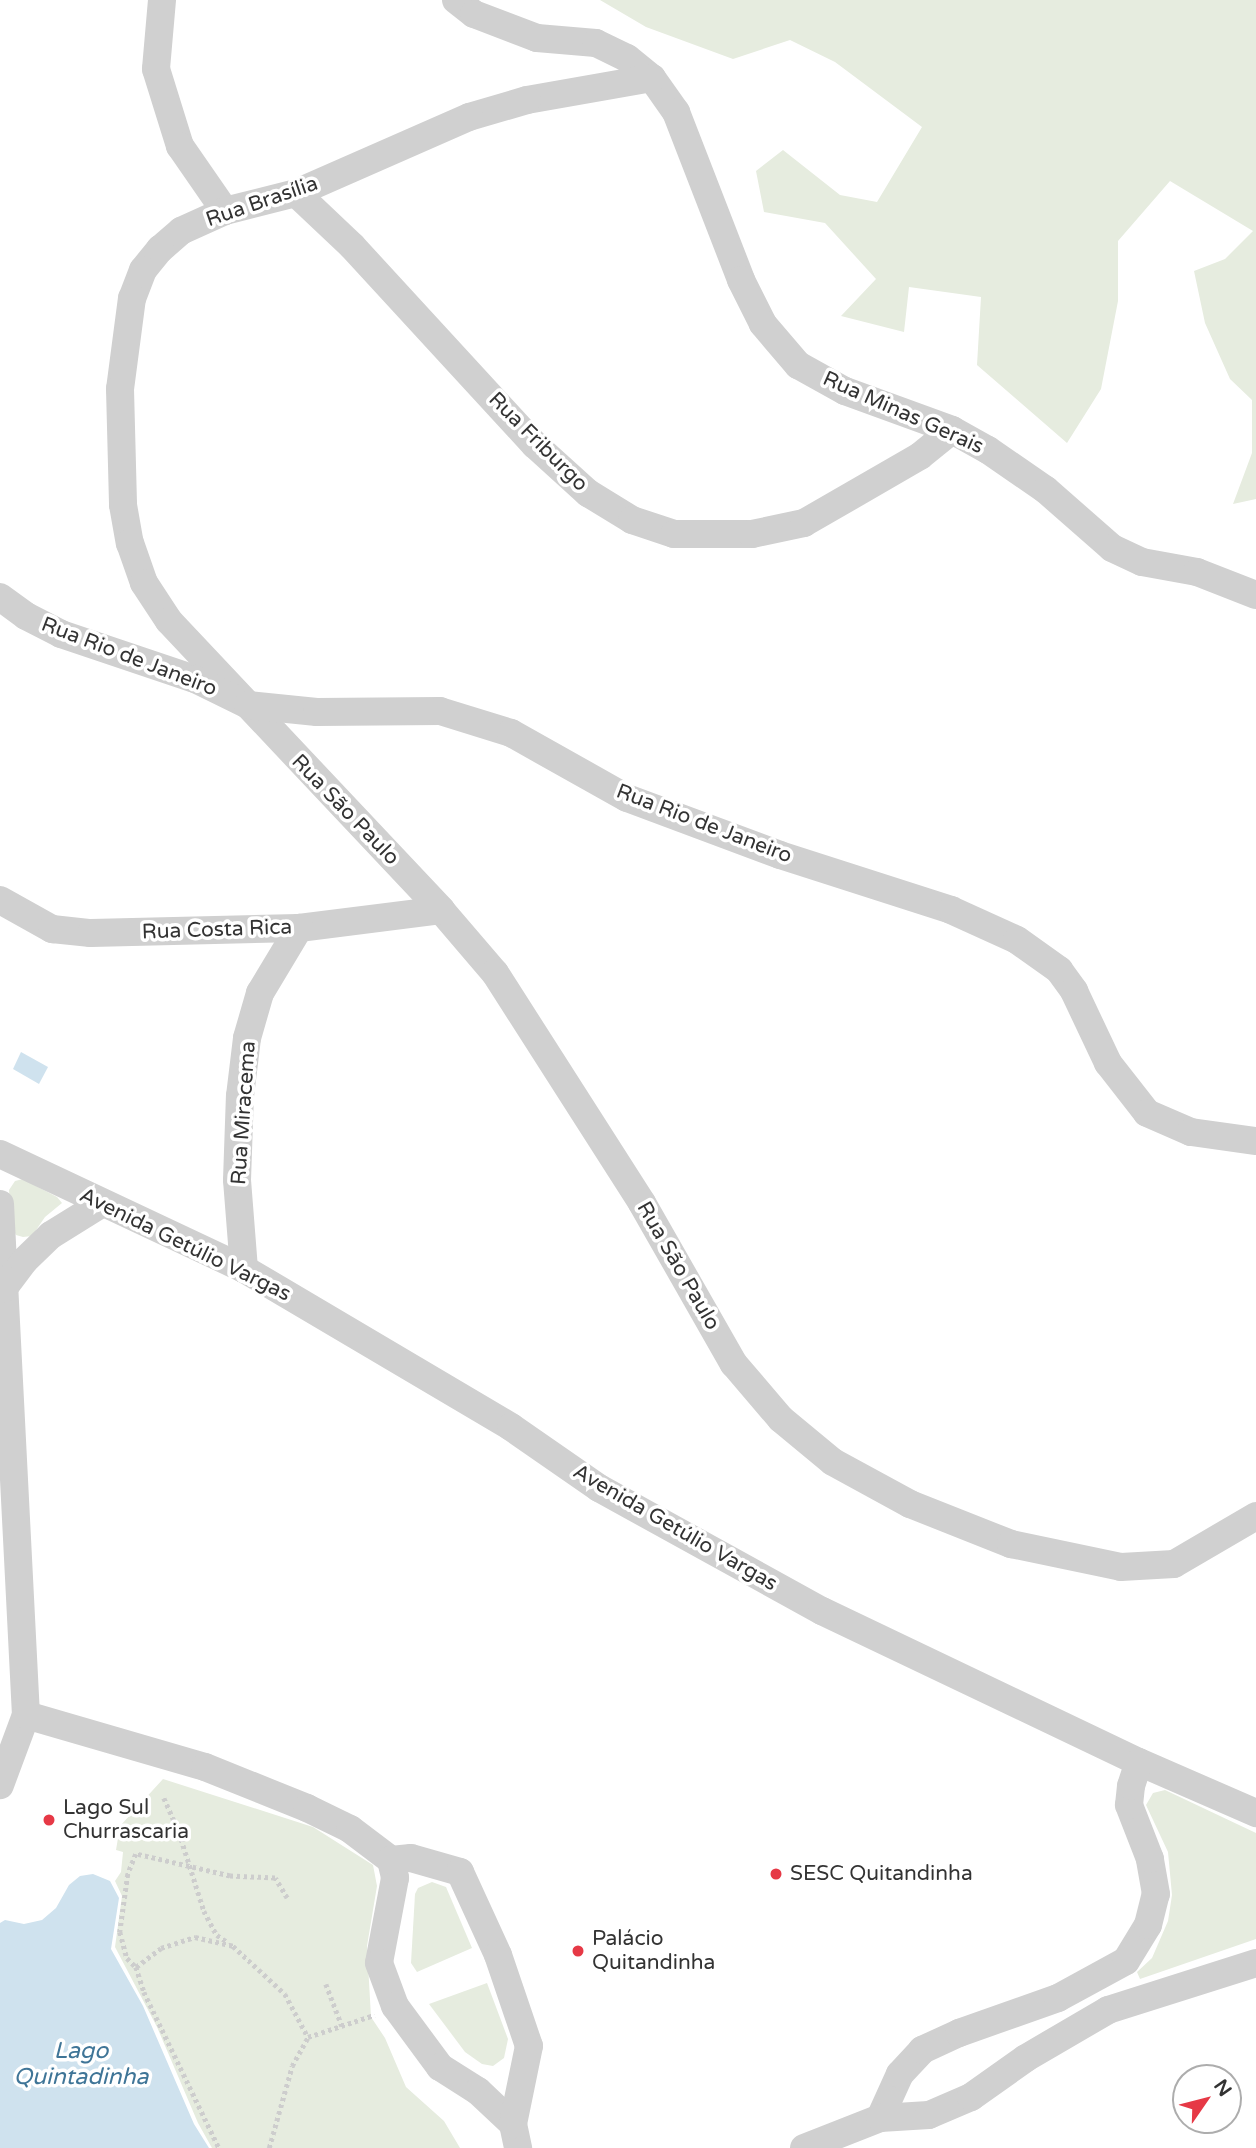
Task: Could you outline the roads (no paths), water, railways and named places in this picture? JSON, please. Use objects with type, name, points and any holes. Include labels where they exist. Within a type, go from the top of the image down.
[{"type":"street","points":[[162,0],[156,69],[180,146],[225,211]]},
{"type":"street","name":"Rua Minas Gerais","points":[[456,0],[474,14],[537,38],[596,43],[627,58],[652,78],[676,112],[741,279],[763,324],[798,365],[845,391],[952,430],[1046,490],[1112,548],[1142,562],[1196,572],[1256,595]]},
{"type":"street","name":"Rua Brasília","points":[[248,705],[169,621],[144,583],[125,518],[120,467],[122,355],[136,283],[150,258],[170,239],[225,211],[296,193],[470,117],[527,100],[652,78]]},
{"type":"street","name":"Rua Friburgo","points":[[296,193],[352,246],[535,445],[588,493],[632,520],[674,534],[752,534],[804,523],[899,469],[952,430]]},
{"type":"street","name":"Rua Rio de Janeiro","points":[[0,597],[26,616],[61,634],[195,679],[248,705],[317,712],[440,711],[511,733],[627,798],[780,855],[951,910],[1017,940],[1059,970],[1074,991],[1108,1063],[1147,1113],[1191,1132],[1256,1140]]},
{"type":"street","name":"Rua São Paulo","points":[[248,705],[441,910],[495,973],[642,1203],[734,1364],[781,1419],[833,1462],[910,1504],[1011,1544],[1121,1567],[1174,1564],[1256,1516]]},
{"type":"street","name":"Rua Costa Rica","points":[[0,900],[52,929],[91,933],[299,928],[441,910]]},
{"type":"street","name":"Rua Miracema","points":[[244,1269],[237,1180],[240,1096],[247,1038],[260,993],[299,928]]},
{"type":"street","name":"Avenida Getúlio Vargas","points":[[0,1154],[101,1204],[244,1269],[511,1427],[611,1495],[822,1611],[1139,1762],[1256,1813]]},
{"type":"street","points":[[0,1204],[26,1715],[0,1785]]},
{"type":"street","points":[[3,1289],[24,1261],[51,1235],[101,1204]]},
{"type":"street","points":[[26,1715],[205,1767],[350,1829],[391,1860],[395,1878],[379,1964],[395,2006],[440,2067],[478,2091],[516,2136]]},
{"type":"street","points":[[880,2118],[900,2074],[922,2050],[1093,1982],[1126,1961],[1133,1953],[1148,1925],[1156,1894],[1150,1859],[1129,1805],[1131,1786],[1139,1762]]},
{"type":"street","points":[[391,1860],[411,1858],[460,1872],[498,1955],[528,2046],[516,2136]]},
{"type":"street","points":[[804,2148],[880,2118],[929,2115],[971,2097],[1026,2058],[1108,2010],[1256,1963]]},
{"type":"street","points":[[1093,1982],[1108,2010]]},
{"type":"street","points":[[1003,2019],[1026,2058]]},
{"type":"water","points":[[21,1052],[48,1067],[39,1084],[13,1069]]},
{"type":"water","name":"Lago Quintadinha","points":[[93,1874],[110,1881],[119,1898],[111,1949],[143,2006],[194,2124],[209,2148],[0,2148],[0,1923],[5,1920],[24,1924],[42,1920],[56,1908],[69,1885],[80,1876]]},
{"type":"place","name":"Lago Sul Churrascaria","points":[[49,1820]]},
{"type":"place","name":"SESC Quitandinha","points":[[776,1874]]},
{"type":"place","name":"Palácio Quitandinha","points":[[578,1951]]}]
